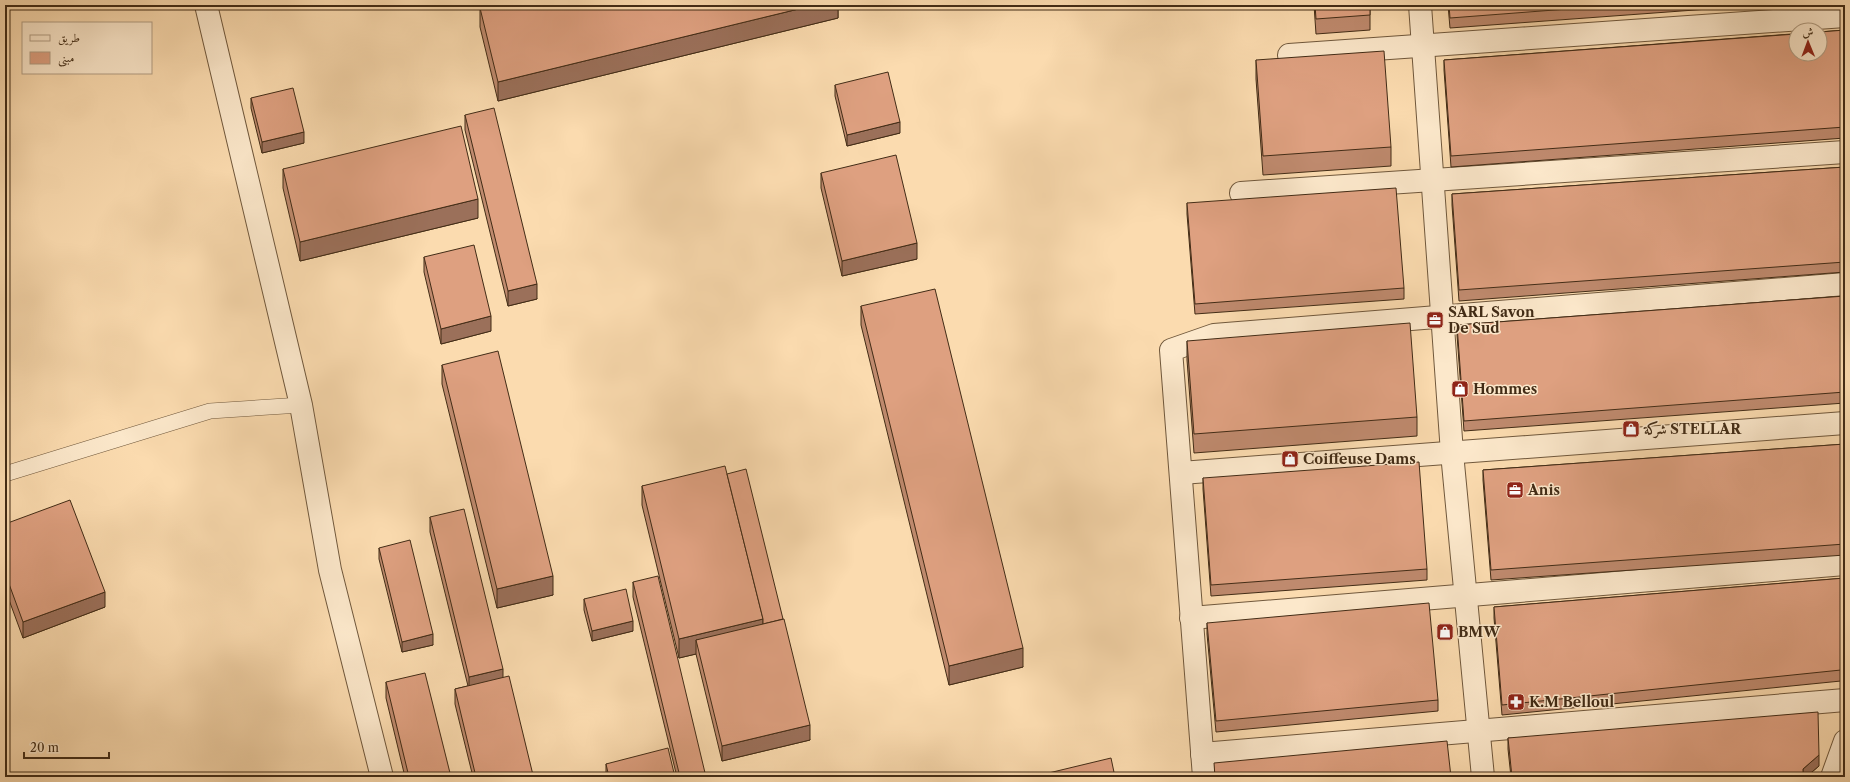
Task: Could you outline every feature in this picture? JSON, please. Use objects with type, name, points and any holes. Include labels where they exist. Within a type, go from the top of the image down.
[{"type":"street","points":[[206,5],[301,405],[330,570],[382,777]]},
{"type":"street","points":[[1420,5],[1452,453],[1483,777]]},
{"type":"street","points":[[1289,55],[1845,16]]},
{"type":"street","points":[[1241,193],[1845,152]]},
{"type":"street","points":[[1204,777],[1171,350],[1214,335],[1845,284]]},
{"type":"street","points":[[1181,473],[1845,423]]},
{"type":"street","points":[[1191,618],[1845,564]]},
{"type":"street","points":[[1202,754],[1845,700]]},
{"type":"street","points":[[1832,777],[1845,741]]},
{"type":"lane","points":[[5,474],[210,411],[301,405]]},
{"type":"building","points":[[491,5],[815,5],[498,82],[480,8]]},
{"type":"building","points":[[1315,5],[1370,5],[1370,15],[1316,19]]},
{"type":"building","points":[[1449,5],[1620,5],[1450,18]]},
{"type":"building","points":[[1845,30],[1845,127],[1451,156],[1444,60],[1788,35],[1788,62],[1828,62],[1828,31]]},
{"type":"building","points":[[1384,51],[1391,147],[1263,156],[1256,60]]},
{"type":"building","points":[[888,72],[900,122],[847,135],[835,85]]},
{"type":"building","points":[[293,88],[304,132],[262,142],[251,98]]},
{"type":"building","points":[[494,108],[537,284],[508,291],[465,115]]},
{"type":"building","points":[[461,126],[478,199],[300,242],[283,169]]},
{"type":"building","points":[[896,155],[917,243],[842,261],[821,173]]},
{"type":"building","points":[[1845,167],[1845,262],[1459,290],[1452,194]]},
{"type":"building","points":[[1396,188],[1404,288],[1195,304],[1187,203]]},
{"type":"building","points":[[474,245],[491,316],[441,329],[424,257]]},
{"type":"building","points":[[935,289],[1023,648],[949,666],[861,306]]},
{"type":"building","points":[[1845,296],[1845,392],[1464,421],[1457,325]]},
{"type":"building","points":[[1410,323],[1417,417],[1194,434],[1187,341]]},
{"type":"building","points":[[498,351],[553,576],[497,589],[442,365]]},
{"type":"building","points":[[1845,444],[1845,544],[1491,570],[1483,470]]},
{"type":"building","points":[[1419,462],[1427,569],[1211,585],[1203,478]]},
{"type":"building","points":[[725,466],[763,619],[679,639],[642,486]]},
{"type":"building","points":[[746,469],[783,619],[763,624],[727,474]]},
{"type":"building","points":[[70,500],[105,592],[23,622],[5,573],[5,524]]},
{"type":"building","points":[[464,509],[503,669],[469,677],[430,517]]},
{"type":"building","points":[[410,540],[433,634],[402,642],[379,548]]},
{"type":"building","points":[[658,576],[706,777],[680,777],[633,582]]},
{"type":"building","points":[[1845,578],[1845,661],[1841,670],[1502,705],[1494,607]]},
{"type":"building","points":[[626,589],[633,621],[592,631],[584,599]]},
{"type":"building","points":[[1429,603],[1438,700],[1216,721],[1207,623]]},
{"type":"building","points":[[784,619],[810,725],[722,746],[696,640]]},
{"type":"building","points":[[425,673],[451,777],[409,777],[386,682]]},
{"type":"building","points":[[509,676],[533,775],[524,777],[476,777],[455,689]]},
{"type":"building","points":[[1818,712],[1819,755],[1803,769],[1803,777],[1512,777],[1508,738]]},
{"type":"building","points":[[1447,741],[1451,777],[1215,777],[1214,763]]},
{"type":"building","points":[[668,748],[675,777],[609,777],[606,764]]},
{"type":"building","points":[[1111,758],[1115,777],[1032,777]]},
{"type":"place","name":"SARL Savon De Sud","points":[[1435,320]]},
{"type":"place","name":"Hommes","points":[[1460,389]]},
{"type":"place","name":"شركة STELLAR","points":[[1631,429]]},
{"type":"place","name":"Coiffeuse Dams","points":[[1290,459]]},
{"type":"place","name":"Anis","points":[[1515,490]]},
{"type":"place","name":"BMW","points":[[1445,632]]},
{"type":"place","name":"K.M Belloul","points":[[1516,702]]}]
